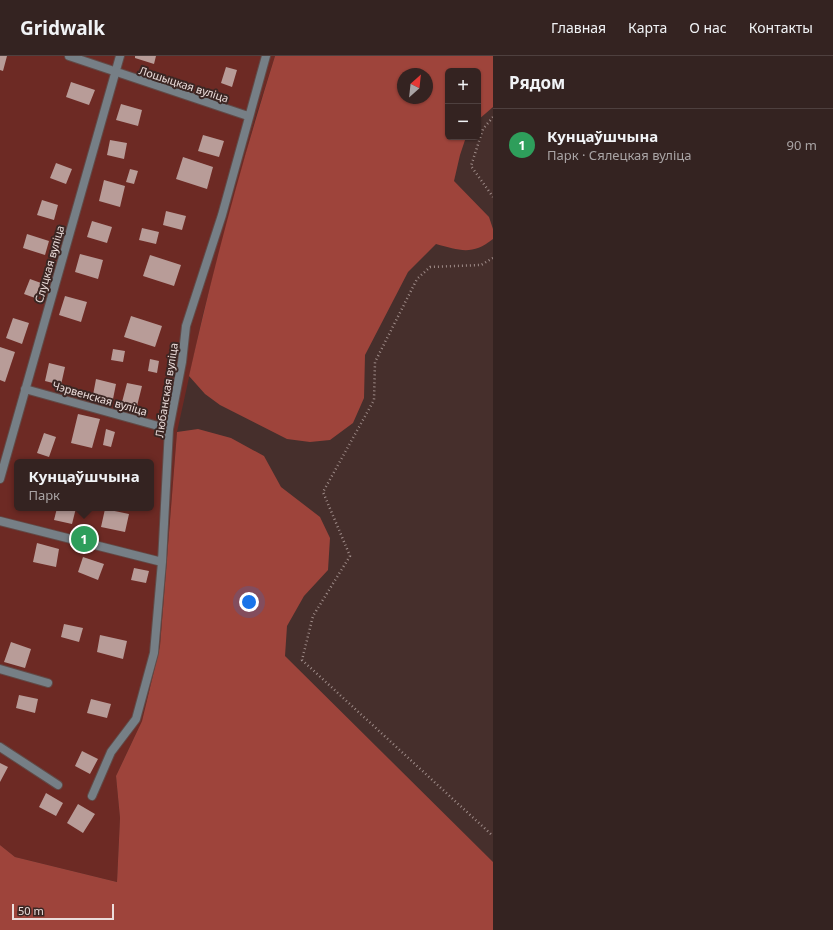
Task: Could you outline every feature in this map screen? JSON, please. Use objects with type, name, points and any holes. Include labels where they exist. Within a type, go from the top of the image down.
[{"type":"street","name":"Лошыцкая вуліца","points":[[69,56],[248,116]]},
{"type":"street","name":"Слуцкая вуліца","points":[[0,479],[120,56]]},
{"type":"street","name":"Любанская вуліца","points":[[92,796],[111,752],[136,719],[154,653],[162,562],[169,429],[182,362],[186,326],[222,215],[248,116],[266,56]]},
{"type":"street","name":"Чэрвенская вуліца","points":[[25,388],[169,429]]},
{"type":"street","points":[[0,521],[162,562]]},
{"type":"street","points":[[0,669],[48,683]]},
{"type":"street","points":[[0,747],[58,785]]},
{"type":"path","points":[[493,117],[483,129],[471,166],[493,197]]},
{"type":"path","points":[[493,258],[481,265],[430,267],[417,279],[375,362],[374,400],[323,492],[350,556],[313,616],[302,660],[493,836]]},
{"type":"shaded area","points":[[0,56],[275,56],[256,116],[203,314],[177,432],[160,646],[142,721],[116,776],[120,818],[117,882],[15,857],[0,845]]},
{"type":"shaded area","points":[[275,56],[493,56],[493,107],[481,117],[481,68],[445,68],[445,140],[465,140],[454,181],[489,217],[493,229],[493,239],[472,250],[459,250],[436,244],[408,272],[365,355],[364,398],[353,423],[330,440],[310,442],[287,439],[220,405],[205,394],[189,376],[218,255]]},
{"type":"shaded area","points":[[198,429],[231,438],[264,456],[281,487],[320,517],[330,538],[328,570],[304,596],[287,626],[285,656],[493,862],[493,930],[0,930],[0,845],[15,857],[117,882],[120,818],[116,776],[142,721],[160,646],[177,432]]},
{"type":"building","points":[[0,56],[7,56],[3,71],[0,70]]},
{"type":"building","points":[[135,56],[156,56],[154,64],[135,58]]},
{"type":"building","points":[[226,67],[237,70],[232,87],[221,83]]},
{"type":"building","points":[[71,82],[95,90],[89,105],[66,97]]},
{"type":"building","points":[[121,104],[142,110],[138,126],[116,120]]},
{"type":"building","points":[[203,135],[224,141],[219,157],[198,151]]},
{"type":"building","points":[[110,140],[127,143],[124,159],[107,155]]},
{"type":"building","points":[[183,157],[213,167],[207,189],[176,179]]},
{"type":"building","points":[[56,163],[72,169],[66,184],[50,178]]},
{"type":"building","points":[[130,169],[138,171],[134,184],[126,182]]},
{"type":"building","points":[[104,180],[125,186],[120,207],[99,201]]},
{"type":"building","points":[[42,200],[58,205],[54,220],[37,215]]},
{"type":"building","points":[[166,211],[186,216],[182,230],[163,225]]},
{"type":"building","points":[[92,221],[112,227],[107,243],[87,237]]},
{"type":"building","points":[[142,228],[159,232],[156,244],[139,240]]},
{"type":"building","points":[[27,234],[49,241],[45,255],[23,248]]},
{"type":"building","points":[[80,254],[103,260],[98,279],[75,272]]},
{"type":"building","points":[[150,255],[181,265],[174,286],[143,276]]},
{"type":"building","points":[[30,279],[41,283],[35,298],[24,294]]},
{"type":"building","points":[[65,296],[87,302],[81,322],[59,315]]},
{"type":"building","points":[[131,316],[162,326],[155,347],[124,337]]},
{"type":"building","points":[[13,318],[29,323],[22,344],[6,338]]},
{"type":"building","points":[[0,347],[15,352],[5,382],[0,380]]},
{"type":"building","points":[[113,349],[125,351],[123,362],[111,360]]},
{"type":"building","points":[[150,359],[159,361],[157,373],[148,371]]},
{"type":"building","points":[[49,363],[65,367],[61,385],[45,381]]},
{"type":"building","points":[[96,379],[116,384],[113,399],[93,395]]},
{"type":"building","points":[[127,383],[142,386],[137,406],[122,402]]},
{"type":"building","points":[[78,414],[100,419],[92,448],[71,443]]},
{"type":"building","points":[[106,429],[115,432],[111,447],[103,445]]},
{"type":"building","points":[[44,433],[56,437],[49,457],[37,453]]},
{"type":"building","points":[[56,511],[75,511],[72,524],[54,520]]},
{"type":"building","points":[[105,511],[115,511],[129,514],[125,532],[101,527]]},
{"type":"building","points":[[37,543],[59,549],[56,567],[33,562]]},
{"type":"building","points":[[83,557],[104,564],[98,580],[78,572]]},
{"type":"building","points":[[134,568],[149,571],[146,583],[131,580]]},
{"type":"building","points":[[64,624],[83,628],[79,642],[61,637]]},
{"type":"building","points":[[100,635],[127,641],[123,659],[97,652]]},
{"type":"building","points":[[11,642],[31,649],[25,668],[4,662]]},
{"type":"building","points":[[19,695],[38,699],[35,713],[16,708]]},
{"type":"building","points":[[91,699],[111,704],[107,718],[87,713]]},
{"type":"building","points":[[82,751],[98,759],[90,774],[75,766]]},
{"type":"building","points":[[0,763],[8,767],[0,782]]},
{"type":"building","points":[[46,793],[63,803],[56,816],[39,807]]},
{"type":"building","points":[[78,804],[95,814],[83,833],[67,823]]},
{"type":"place","name":"Кунцаўшчына","points":[[84,539]]}]
